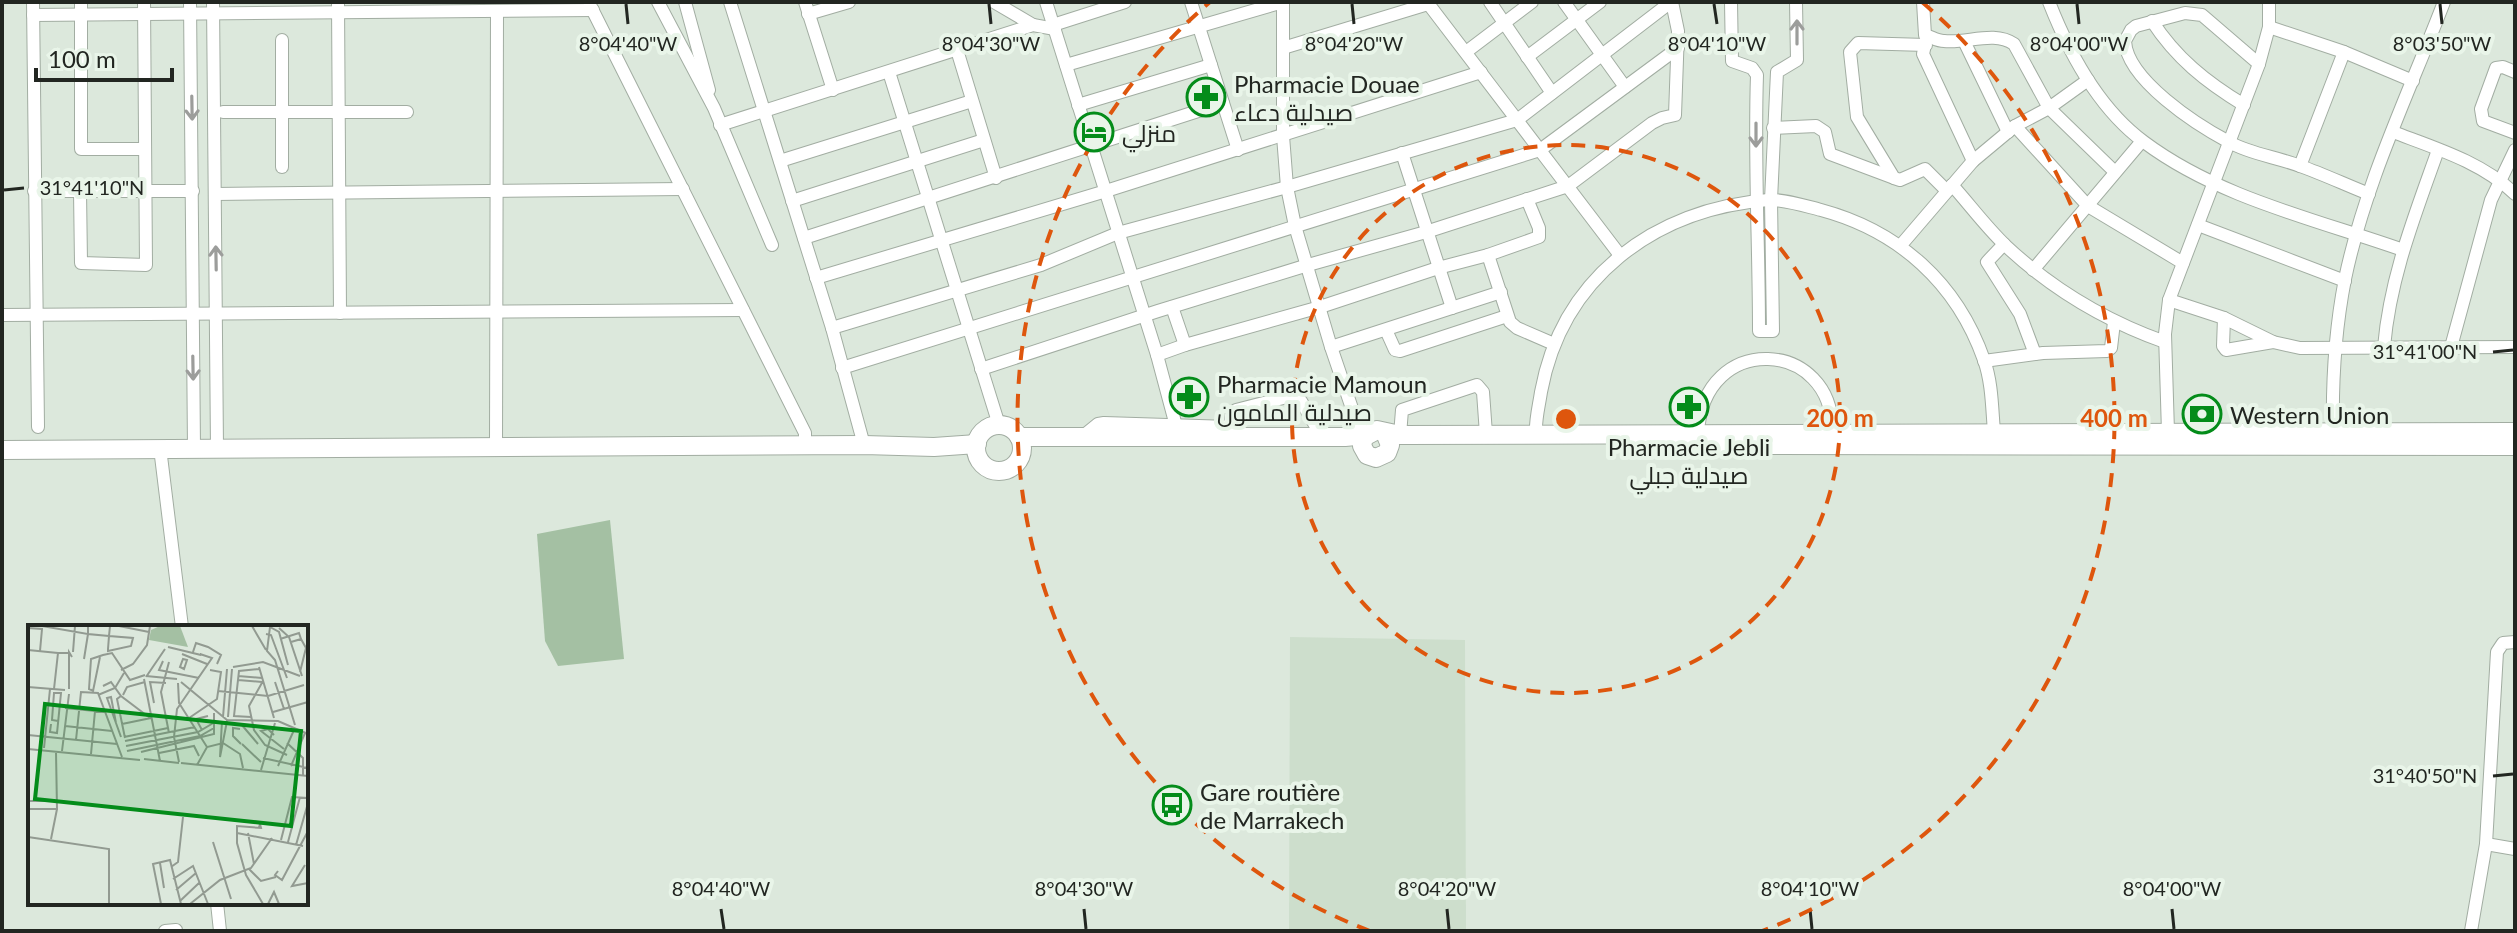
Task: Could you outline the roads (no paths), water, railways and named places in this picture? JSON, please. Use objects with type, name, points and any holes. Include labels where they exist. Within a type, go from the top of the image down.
[{"type":"highway","points":[[999,425],[1011,428],[1020,443],[1018,460],[1004,470],[986,466],[977,450],[983,432],[999,425]]},
{"type":"highway","points":[[1020,443],[1175,431],[1322,437],[1832,432],[2515,432]]},
{"type":"highway","points":[[1381,437],[1402,445],[2515,446]]},
{"type":"highway","points":[[1020,443],[1335,448],[1351,449],[1380,458],[1381,437]]},
{"type":"highway","points":[[2,450],[864,445],[977,450]]},
{"type":"street","points":[[658,2],[714,108]]},
{"type":"street","points":[[685,2],[720,125],[772,245]]},
{"type":"street","points":[[730,2],[832,328],[864,445]]},
{"type":"street","points":[[833,90],[807,8],[849,2]]},
{"type":"street","points":[[994,2],[1033,25]]},
{"type":"street","points":[[1046,2],[1157,355],[1175,431],[1230,427],[1231,416],[1236,410],[1295,396],[1322,437]]},
{"type":"street","points":[[720,125],[1033,25],[1054,27],[1125,2]]},
{"type":"street","points":[[1191,2],[1238,150]]},
{"type":"street","points":[[1066,65],[1283,2],[1283,136],[1287,187],[1295,226],[1358,426],[1381,437],[1402,410],[1477,385],[1483,392],[1486,434]]},
{"type":"street","points":[[1490,2],[1552,93]]},
{"type":"street","points":[[1466,52],[1532,2]]},
{"type":"street","points":[[1564,2],[1625,87]]},
{"type":"street","points":[[1527,57],[1600,2]]},
{"type":"street","points":[[832,328],[1041,265],[1118,233],[1517,120],[1671,2],[1676,15],[1678,48],[1675,115],[1652,123],[1568,186],[981,369]]},
{"type":"street","points":[[1731,2],[1732,61],[1756,72],[1755,203],[1759,331],[1773,331],[1771,200],[1777,70],[1794,63],[1797,58],[1796,2]]},
{"type":"street","points":[[1923,2],[1926,40],[1923,54],[1973,161]]},
{"type":"street","points":[[2168,432],[2165,342],[2169,300],[2259,64],[2269,27],[2269,2]]},
{"type":"street","points":[[2333,432],[2335,348],[2356,234],[2444,2]]},
{"type":"street","points":[[1283,48],[1428,3],[1619,254]]},
{"type":"street","points":[[2052,3],[2064,39],[2088,80],[2142,141],[2214,185],[2403,250]]},
{"type":"street","points":[[38,427],[33,8],[427,7],[497,11],[591,6],[805,433],[805,445]]},
{"type":"street","points":[[338,7],[340,313]]},
{"type":"street","points":[[81,8],[81,149],[145,149]]},
{"type":"street","points":[[80,191],[81,263],[146,265],[144,8]]},
{"type":"street","points":[[190,8],[194,448]]},
{"type":"street","points":[[213,8],[217,448]]},
{"type":"street","points":[[496,447],[497,11]]},
{"type":"street","points":[[2259,64],[2198,14],[2185,13],[2136,26],[2128,34],[2125,47],[2129,59],[2169,102],[2230,143],[2300,166],[2369,194]]},
{"type":"street","points":[[2152,21],[2192,70],[2244,105]]},
{"type":"street","points":[[2269,27],[2344,52],[2413,81]]},
{"type":"street","points":[[1894,178],[1857,117],[1850,52],[1858,43],[2005,39],[2014,44],[2049,108],[2115,172]]},
{"type":"street","points":[[282,40],[282,167]]},
{"type":"street","points":[[1964,41],[2012,129],[2088,206],[2183,263]]},
{"type":"street","points":[[842,368],[1540,150],[1678,48]]},
{"type":"street","points":[[957,50],[996,178]]},
{"type":"street","points":[[2300,166],[2344,52]]},
{"type":"street","points":[[1078,105],[1211,65]]},
{"type":"street","points":[[2515,72],[2503,67],[2496,68],[2480,112],[2483,121],[2515,133]]},
{"type":"street","points":[[889,72],[999,425]]},
{"type":"street","points":[[816,278],[1106,191],[1481,72]]},
{"type":"street","points":[[1901,245],[1973,161],[2012,129],[2088,80]]},
{"type":"street","points":[[780,161],[972,101]]},
{"type":"street","points":[[804,238],[1223,103]]},
{"type":"street","points":[[223,112],[407,112]]},
{"type":"street","points":[[1773,128],[1816,126],[1825,132],[1830,154],[1900,180],[1925,169],[1950,188],[2033,270],[2063,292],[2114,322],[2165,342]]},
{"type":"street","points":[[2393,132],[2500,180],[2515,194]]},
{"type":"street","points":[[792,201],[984,140]]},
{"type":"street","points":[[2033,270],[2142,141]]},
{"type":"street","points":[[2384,347],[2387,313],[2403,250],[2438,150]]},
{"type":"street","points":[[2451,347],[2484,225],[2500,180],[2515,150]]},
{"type":"street","points":[[1402,153],[1452,308]]},
{"type":"street","points":[[215,194],[683,189]]},
{"type":"street","points":[[34,191],[193,191]]},
{"type":"street","points":[[1157,355],[1539,237],[1539,228],[1527,199]]},
{"type":"street","points":[[1536,434],[1544,377],[1554,344],[1586,289],[1619,254],[1673,224],[1709,211],[1771,200],[1844,216],[1901,245],[1950,296],[1971,330],[1984,361],[1994,432]]},
{"type":"street","points":[[2198,225],[2345,281]]},
{"type":"street","points":[[2004,244],[1987,262],[2020,314],[2035,354]]},
{"type":"street","points":[[1488,255],[1507,316],[1517,328],[1554,344]]},
{"type":"street","points":[[1331,347],[1501,292]]},
{"type":"street","points":[[2169,300],[2224,318],[2273,342],[2300,348],[2515,347]]},
{"type":"street","points":[[1172,307],[1185,345]]},
{"type":"street","points":[[2,315],[743,310]]},
{"type":"street","points":[[1386,330],[1395,350],[1400,351],[1507,316]]},
{"type":"street","points":[[2224,318],[2223,346],[2226,350],[2273,342]]},
{"type":"street","points":[[1984,361],[2035,354],[2107,351],[2111,348],[2114,322]]},
{"type":"street","points":[[1698,433],[1702,405],[1718,378],[1735,366],[1765,359],[1787,362],[1814,379],[1830,406],[1832,432]]},
{"type":"street","points":[[160,448],[182,625]]},
{"type":"street","points":[[2471,931],[2486,844],[2497,652],[2503,643],[2515,642]]},
{"type":"street","points":[[2486,844],[2515,849]]},
{"type":"street","points":[[217,905],[220,931]]},
{"type":"place","name":"Pharmacie Douae صيدلية دعاء","points":[[1206,97]]},
{"type":"place","name":"منزلي","points":[[1094,132]]},
{"type":"place","name":"Pharmacie Mamoun صيدلية المامون","points":[[1189,397]]},
{"type":"place","name":"Pharmacie Jebli صيدلية جبلي","points":[[1689,407]]},
{"type":"place","name":"Western Union","points":[[2202,414]]},
{"type":"place","name":"Gare routière de Marrakech","points":[[1172,805]]}]
